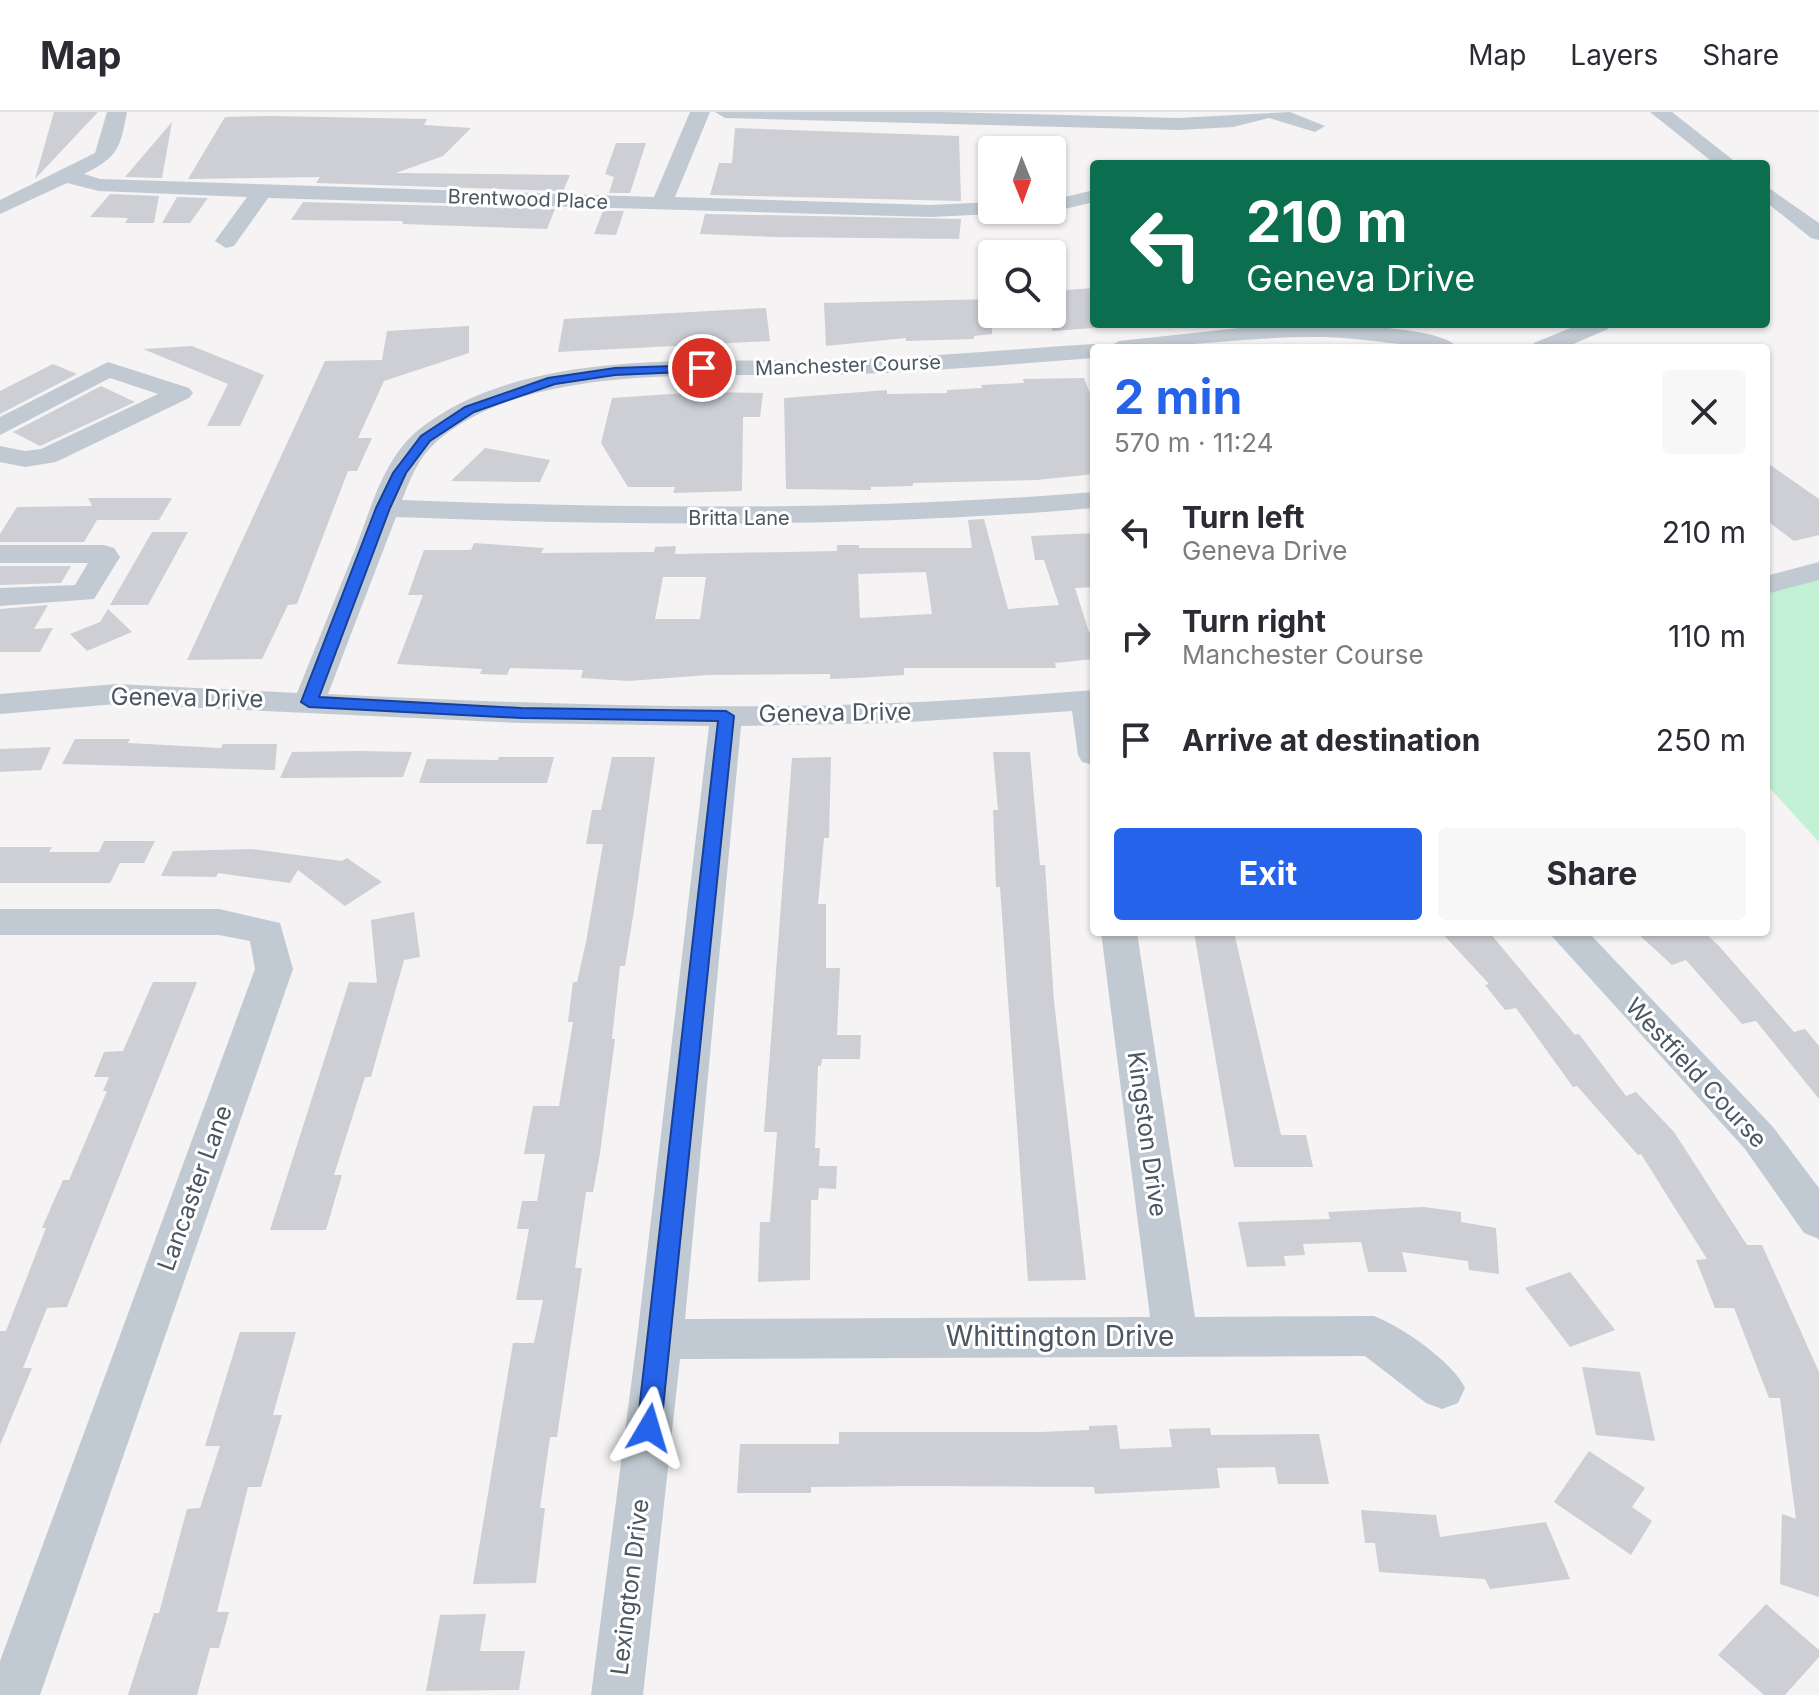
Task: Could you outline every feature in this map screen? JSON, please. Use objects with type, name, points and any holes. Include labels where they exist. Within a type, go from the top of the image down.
[{"type":"street","points":[[0,208],[103,157],[111,143],[117,112]]},
{"type":"street","points":[[662,202],[700,112]]},
{"type":"street","points":[[725,112],[1178,124],[1233,121],[1270,112],[1315,126]]},
{"type":"street","points":[[1660,112],[1723,160]]},
{"type":"street","name":"Brentwood Place","points":[[66,176],[114,186],[931,211],[978,209]]},
{"type":"street","points":[[226,241],[262,191]]},
{"type":"street","points":[[1770,195],[1819,233]]},
{"type":"street","points":[[1066,203],[1090,197]]},
{"type":"street","points":[[1152,344],[1269,330],[1326,328],[1386,333],[1430,344]]},
{"type":"street","points":[[1552,344],[1590,328]]},
{"type":"street","name":"Manchester Course","points":[[309,702],[399,473],[425,438],[470,409],[552,380],[615,371],[873,366],[1090,351]]},
{"type":"street","points":[[0,427],[108,369],[180,393],[47,456],[25,459],[0,454]]},
{"type":"street","name":"Britta Lane","points":[[383,508],[735,520],[871,517],[1090,500]]},
{"type":"street","points":[[0,554],[104,554],[106,557],[84,593],[0,597]]},
{"type":"street","points":[[1770,579],[1819,571]]},
{"type":"street","name":"Geneva Drive","points":[[0,704],[116,694],[521,713],[726,716],[894,713],[1090,701]]},
{"type":"street","name":"Lexington Drive","points":[[617,1695],[660,1339],[726,716]]},
{"type":"street","name":"Lancaster Lane","points":[[0,922],[219,922],[267,932],[274,969],[14,1695]]},
{"type":"street","name":"Kingston Drive","points":[[1120,936],[1175,1335]]},
{"type":"street","name":"Westfield Course","points":[[1570,936],[1759,1138],[1819,1221]]},
{"type":"street","name":"Whittington Drive","points":[[660,1339],[1374,1336],[1442,1388]]},
{"type":"green space","points":[[1819,575],[1819,842],[1770,788],[1770,587]]},
{"type":"building","points":[[54,112],[98,112],[35,179]]},
{"type":"building","points":[[225,117],[427,119],[424,125],[471,128],[443,156],[396,173],[570,175],[563,191],[316,183],[320,177],[188,179]]},
{"type":"building","points":[[172,122],[162,178],[125,177]]},
{"type":"building","points":[[735,128],[959,136],[961,201],[710,195],[719,163],[732,163]]},
{"type":"building","points":[[616,143],[646,143],[630,193],[609,193],[614,177],[605,174]]},
{"type":"building","points":[[110,194],[159,196],[154,223],[125,223],[128,218],[90,217]]},
{"type":"building","points":[[177,197],[208,198],[190,223],[162,223]]},
{"type":"building","points":[[303,202],[555,209],[547,229],[403,224],[402,221],[291,220]]},
{"type":"building","points":[[603,211],[624,211],[616,235],[594,234]]},
{"type":"building","points":[[705,214],[961,220],[959,239],[775,237],[700,234]]},
{"type":"building","points":[[1090,288],[1090,328],[1094,328],[1052,331],[1052,328],[1066,328],[1066,290]]},
{"type":"building","points":[[978,299],[978,328],[992,328],[992,334],[974,336],[974,339],[906,341],[906,338],[826,346],[824,303]]},
{"type":"building","points":[[766,308],[770,341],[558,352],[564,319]]},
{"type":"building","points":[[469,326],[469,353],[384,381],[358,438],[372,438],[357,471],[348,471],[297,604],[288,605],[262,659],[187,660],[325,361],[382,360],[387,331]]},
{"type":"building","points":[[192,346],[264,375],[240,426],[207,426],[228,384],[143,349]]},
{"type":"building","points":[[53,364],[77,374],[0,414],[0,391]]},
{"type":"building","points":[[1084,378],[1090,394],[1090,474],[1037,480],[913,483],[913,486],[871,487],[871,490],[786,489],[784,398],[887,390],[887,394],[947,393],[947,390],[982,388],[981,385],[1024,383],[1023,379]]},
{"type":"building","points":[[101,386],[135,402],[40,446],[13,432]]},
{"type":"building","points":[[700,392],[763,393],[760,417],[743,417],[742,491],[673,493],[675,487],[628,487],[601,443],[612,398]]},
{"type":"building","points":[[485,448],[550,460],[540,482],[451,481]]},
{"type":"building","points":[[1770,465],[1819,499],[1819,535],[1794,541],[1770,523]]},
{"type":"building","points":[[88,498],[172,498],[159,520],[97,520],[84,542],[0,542],[0,534],[17,507],[92,506]]},
{"type":"building","points":[[984,519],[1008,609],[1059,605],[1044,560],[1035,560],[1031,536],[1090,533],[1090,587],[1075,588],[1090,632],[1090,659],[1055,663],[1056,668],[904,668],[904,675],[856,678],[830,679],[830,674],[708,675],[629,681],[581,678],[583,670],[510,668],[507,675],[480,674],[482,669],[397,664],[423,595],[408,595],[424,550],[471,550],[474,543],[544,548],[541,553],[654,552],[655,547],[676,546],[675,554],[837,551],[837,545],[859,545],[859,548],[972,548],[968,520]],"holes":[[[926,572],[932,614],[860,618],[858,574]],[[663,577],[706,577],[700,619],[655,619]]]},
{"type":"building","points":[[152,532],[188,532],[148,605],[110,605]]},
{"type":"building","points":[[0,566],[71,566],[61,583],[0,585]]},
{"type":"building","points":[[48,605],[34,629],[53,628],[40,652],[0,652],[0,609]]},
{"type":"building","points":[[108,609],[132,632],[87,651],[70,634],[100,622]]},
{"type":"building","points":[[75,739],[130,739],[128,743],[221,748],[223,744],[277,744],[275,770],[62,764]]},
{"type":"building","points":[[51,747],[41,770],[0,772],[0,749]]},
{"type":"building","points":[[292,752],[412,752],[403,777],[280,778]]},
{"type":"building","points":[[993,752],[1030,752],[1040,865],[1045,865],[1054,1001],[1086,1280],[1028,1281],[1000,887],[996,887],[993,810],[998,810]]},
{"type":"building","points":[[499,757],[554,757],[547,783],[419,783],[427,759],[498,760]]},
{"type":"building","points":[[612,757],[655,757],[625,966],[620,966],[612,1039],[615,1039],[600,1153],[593,1192],[586,1192],[575,1268],[582,1268],[557,1437],[550,1437],[540,1508],[545,1508],[536,1583],[473,1584],[513,1343],[534,1343],[543,1300],[516,1300],[529,1229],[517,1229],[522,1201],[537,1201],[545,1154],[524,1154],[533,1106],[559,1106],[573,1022],[568,1022],[573,982],[577,982],[586,942],[603,844],[586,844],[592,810],[601,810]]},
{"type":"building","points":[[831,757],[829,838],[824,838],[818,904],[826,904],[826,968],[840,968],[837,1035],[861,1035],[860,1059],[822,1059],[821,1066],[818,1066],[815,1148],[820,1148],[819,1166],[837,1166],[836,1189],[819,1188],[818,1200],[811,1200],[810,1280],[758,1282],[760,1222],[770,1222],[777,1132],[764,1132],[792,758]]},
{"type":"building","points":[[104,841],[155,841],[144,863],[120,863],[110,883],[0,883],[0,847],[52,847],[49,852],[99,852]]},
{"type":"building","points":[[252,849],[342,861],[347,858],[382,882],[345,906],[298,870],[290,883],[218,873],[216,877],[161,876],[173,851]]},
{"type":"building","points":[[414,912],[420,957],[404,960],[371,1077],[365,1077],[334,1175],[342,1175],[326,1230],[270,1230],[349,982],[377,983],[371,920]]},
{"type":"building","points":[[1195,936],[1235,936],[1281,1135],[1306,1135],[1313,1167],[1234,1167]]},
{"type":"building","points":[[1445,936],[1492,936],[1575,1035],[1579,1034],[1626,1096],[1636,1092],[1674,1132],[1747,1245],[1762,1245],[1819,1372],[1819,1597],[1780,1584],[1782,1514],[1796,1519],[1780,1398],[1769,1398],[1734,1308],[1715,1308],[1696,1260],[1707,1259],[1641,1154],[1638,1155],[1577,1086],[1573,1087],[1516,1008],[1505,1010],[1485,985],[1489,984]]},
{"type":"building","points":[[1640,936],[1708,936],[1794,1032],[1805,1029],[1819,1046],[1819,1099],[1756,1021],[1742,1024],[1686,960],[1672,965]]},
{"type":"building","points":[[153,982],[197,982],[67,1307],[47,1308],[23,1368],[32,1368],[0,1445],[0,1331],[6,1331],[46,1228],[42,1228],[63,1180],[69,1180],[107,1091],[103,1091],[109,1077],[94,1077],[104,1052],[123,1051]]},
{"type":"building","points":[[1424,1207],[1461,1212],[1461,1222],[1496,1228],[1499,1274],[1469,1270],[1468,1261],[1402,1252],[1407,1272],[1368,1272],[1361,1242],[1303,1244],[1305,1255],[1284,1256],[1286,1266],[1247,1267],[1238,1222],[1330,1219],[1328,1212]]},
{"type":"building","points":[[1570,1272],[1615,1330],[1570,1347],[1525,1288]]},
{"type":"building","points":[[240,1332],[296,1332],[273,1415],[282,1415],[261,1487],[248,1487],[217,1612],[229,1612],[219,1648],[210,1648],[197,1695],[128,1695],[154,1613],[159,1613],[187,1509],[200,1508],[220,1446],[205,1446]]},
{"type":"building","points":[[1582,1367],[1640,1372],[1655,1441],[1596,1435]]},
{"type":"building","points":[[1117,1425],[1120,1449],[1172,1447],[1169,1429],[1210,1428],[1211,1435],[1319,1434],[1329,1484],[1278,1484],[1275,1467],[1217,1468],[1220,1488],[1095,1494],[1094,1487],[811,1487],[811,1493],[737,1493],[740,1444],[839,1444],[839,1432],[1040,1432],[1089,1430],[1089,1426]]},
{"type":"building","points":[[1589,1451],[1645,1488],[1632,1507],[1652,1521],[1631,1555],[1554,1502]]},
{"type":"building","points":[[1361,1510],[1436,1515],[1440,1537],[1546,1522],[1570,1579],[1490,1589],[1485,1579],[1379,1572],[1375,1543],[1365,1543]]},
{"type":"building","points":[[1766,1604],[1819,1650],[1819,1657],[1785,1695],[1764,1695],[1718,1655]]},
{"type":"building","points":[[486,1614],[480,1651],[525,1651],[519,1690],[426,1691],[440,1615]]},
{"type":"route","points":[[649,1428],[726,716],[521,713],[309,702],[383,508],[399,473],[425,438],[470,409],[552,380],[615,371],[702,368]]}]
